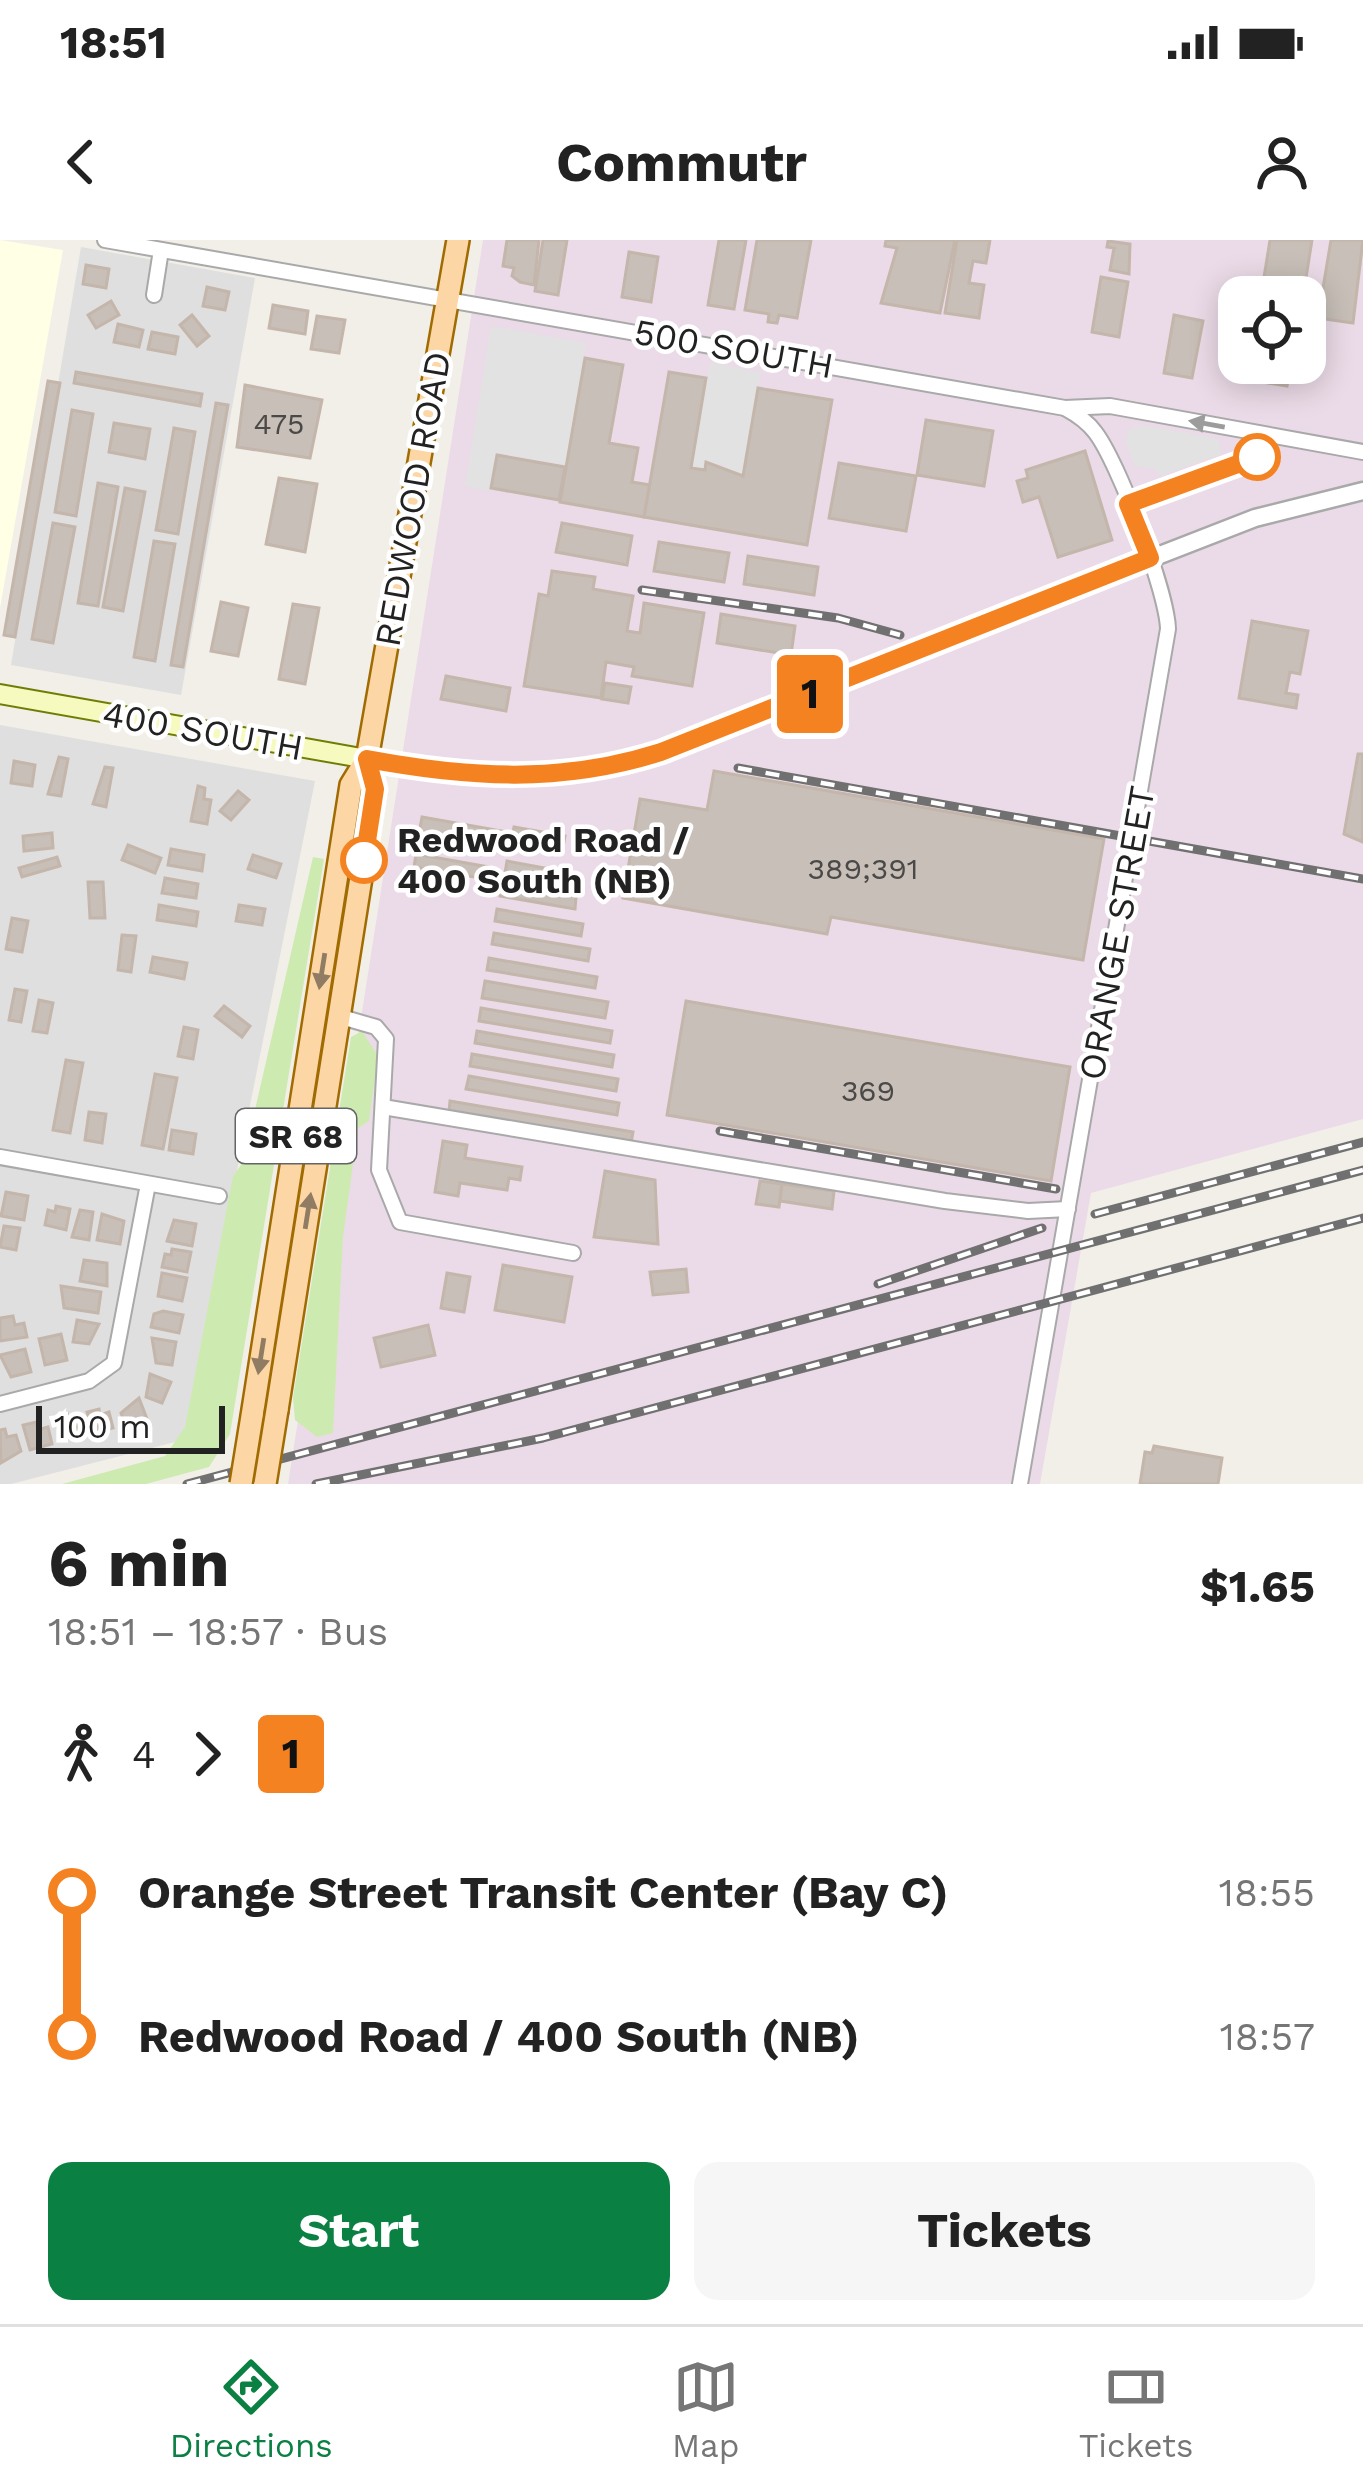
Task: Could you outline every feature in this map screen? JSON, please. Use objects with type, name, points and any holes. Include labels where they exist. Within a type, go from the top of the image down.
[{"type":"main road","name":"REDWOOD ROAD","points":[[241,1484],[351,785],[367,759],[458,240]]},
{"type":"main road","name":"400 SOUTH","points":[[0,694],[367,759]]},
{"type":"main road","name":"REDWOOD ROAD","points":[[265,1484],[375,789],[367,759]]},
{"type":"street","name":"500 SOUTH","points":[[105,240],[1065,408],[1110,406],[1363,452]]},
{"type":"street","points":[[154,295],[160,250]]},
{"type":"street","name":"ORANGE STREET","points":[[1020,1484],[1167,641],[1168,616],[1150,558],[1102,441],[1065,408]]},
{"type":"street","name":"400 SOUTH","points":[[367,759],[454,774],[520,778],[623,764],[1275,511],[1363,491]]},
{"type":"street","points":[[338,1016],[376,1027],[386,1039],[379,1170],[400,1222],[573,1253]]},
{"type":"street","points":[[383,1107],[944,1201],[1028,1211],[1068,1209]]},
{"type":"street","points":[[0,1157],[219,1196]]},
{"type":"street","points":[[0,1405],[89,1381],[113,1363],[148,1184]]},
{"type":"shaded area","points":[[0,240],[63,250],[0,608]]},
{"type":"shaded area","points":[[483,240],[1363,240],[1363,1119],[1091,1193],[1040,1484],[288,1484]]},
{"type":"shaded area","points":[[81,247],[255,278],[181,695],[11,665]]},
{"type":"shaded area","points":[[491,326],[586,343],[566,465],[497,453],[490,491],[465,486]]},
{"type":"shaded area","points":[[710,363],[761,372],[743,476],[722,472],[723,465],[707,462],[705,470],[691,468]]},
{"type":"shaded area","points":[[1143,425],[1218,439],[1222,454],[1158,476],[1157,469],[1135,466],[1126,442],[1129,430]]},
{"type":"shaded area","points":[[0,725],[315,781],[183,1440],[11,1484],[0,1484]]},
{"type":"green space","points":[[313,857],[324,859],[230,1434],[209,1467],[146,1484],[62,1484],[165,1456],[185,1427],[233,1176],[243,1162]]},
{"type":"green space","points":[[362,1031],[378,1056],[369,1121],[358,1128],[343,1237],[333,1433],[317,1437],[295,1420],[293,1398],[351,1037]]},
{"type":"building","points":[[507,240],[539,240],[534,285],[520,282],[512,276],[514,268],[503,266]]},
{"type":"building","points":[[543,240],[567,240],[558,295],[535,291]]},
{"type":"building","points":[[719,240],[746,240],[734,309],[708,305]]},
{"type":"building","points":[[757,240],[811,240],[797,318],[779,315],[777,323],[768,322],[769,314],[745,310]]},
{"type":"building","points":[[886,240],[955,240],[940,313],[881,303],[897,248],[885,246]]},
{"type":"building","points":[[957,240],[990,240],[986,263],[973,261],[969,283],[984,285],[979,318],[945,313]]},
{"type":"building","points":[[1270,240],[1312,240],[1306,276],[1264,276]]},
{"type":"building","points":[[1331,240],[1363,240],[1353,323],[1326,319],[1325,276]]},
{"type":"building","points":[[1108,241],[1130,244],[1129,274],[1110,270],[1114,248],[1107,247]]},
{"type":"building","points":[[629,252],[658,257],[651,302],[622,297]]},
{"type":"building","points":[[86,265],[109,269],[106,288],[83,284]]},
{"type":"building","points":[[1101,277],[1128,282],[1119,337],[1092,332]]},
{"type":"building","points":[[207,287],[229,292],[225,310],[203,306]]},
{"type":"building","points":[[111,301],[119,315],[96,328],[88,315]]},
{"type":"building","points":[[273,305],[308,311],[305,334],[269,328]]},
{"type":"building","points":[[192,315],[209,336],[197,346],[180,325]]},
{"type":"building","points":[[1174,315],[1203,321],[1192,378],[1164,373]]},
{"type":"building","points":[[317,316],[345,320],[339,353],[311,349]]},
{"type":"building","points":[[118,324],[143,330],[139,347],[114,342]]},
{"type":"building","points":[[152,332],[178,337],[175,354],[148,349]]},
{"type":"building","points":[[585,358],[623,365],[609,443],[638,448],[632,482],[650,485],[644,517],[560,502]]},
{"type":"building","points":[[76,372],[202,394],[200,406],[74,383]]},
{"type":"building","points":[[669,372],[706,378],[691,468],[705,470],[706,462],[743,476],[758,388],[832,400],[807,545],[644,517]]},
{"type":"building","points":[[48,381],[60,383],[15,637],[4,635]]},
{"type":"building","points":[[245,385],[322,400],[310,458],[237,447]]},
{"type":"building","points":[[216,403],[228,405],[183,667],[171,665]]},
{"type":"building","points":[[72,410],[93,414],[76,516],[55,512]]},
{"type":"building","points":[[926,420],[993,431],[984,486],[917,475]]},
{"type":"building","points":[[114,423],[150,429],[145,459],[109,452]]},
{"type":"building","points":[[174,428],[195,432],[178,534],[156,530]]},
{"type":"building","points":[[1085,451],[1112,540],[1058,557],[1039,497],[1023,502],[1017,481],[1028,478],[1026,470]]},
{"type":"building","points":[[497,455],[565,467],[559,500],[491,488]]},
{"type":"building","points":[[839,463],[916,476],[906,531],[829,518]]},
{"type":"building","points":[[279,478],[317,484],[305,552],[266,544]]},
{"type":"building","points":[[98,483],[118,487],[98,606],[78,603]]},
{"type":"building","points":[[125,488],[145,492],[123,611],[103,607]]},
{"type":"building","points":[[53,523],[75,527],[53,643],[32,639]]},
{"type":"building","points":[[562,523],[632,536],[627,565],[556,552]]},
{"type":"building","points":[[154,541],[175,544],[155,661],[134,657]]},
{"type":"building","points":[[659,542],[729,553],[724,582],[654,571]]},
{"type":"building","points":[[748,556],[818,567],[814,595],[744,584]]},
{"type":"building","points":[[552,571],[595,577],[593,589],[633,596],[627,631],[640,633],[644,603],[704,613],[692,686],[632,676],[634,667],[606,662],[601,698],[524,686],[539,594],[548,596]]},
{"type":"building","points":[[221,602],[248,608],[238,656],[211,651]]},
{"type":"building","points":[[293,604],[319,608],[305,684],[279,679]]},
{"type":"building","points":[[721,614],[795,626],[791,655],[717,643]]},
{"type":"building","points":[[1252,621],[1308,631],[1300,674],[1290,672],[1286,693],[1298,695],[1296,708],[1239,698]]},
{"type":"building","points":[[446,676],[510,688],[506,711],[441,699]]},
{"type":"building","points":[[605,683],[631,687],[628,703],[602,699]]},
{"type":"building","points":[[1358,754],[1363,754],[1363,842],[1344,834]]},
{"type":"building","points":[[59,757],[68,759],[61,796],[48,794]]},
{"type":"building","points":[[14,761],[35,765],[32,786],[11,783]]},
{"type":"building","points":[[105,767],[113,768],[106,807],[93,804]]},
{"type":"building","points":[[714,771],[1104,839],[1083,960],[831,917],[827,934],[623,898],[640,799],[707,810]]},
{"type":"building","points":[[198,786],[205,788],[204,799],[211,800],[207,824],[191,821]]},
{"type":"building","points":[[238,791],[249,800],[231,820],[220,811]]},
{"type":"building","points":[[422,817],[513,833],[510,850],[419,834]]},
{"type":"building","points":[[514,827],[565,836],[562,853],[511,844]]},
{"type":"building","points":[[52,833],[53,848],[24,851],[23,836]]},
{"type":"building","points":[[128,845],[161,858],[155,873],[122,860]]},
{"type":"building","points":[[171,849],[204,855],[202,871],[168,865]]},
{"type":"building","points":[[416,854],[489,867],[487,879],[414,867]]},
{"type":"building","points":[[253,855],[281,864],[276,878],[248,869]]},
{"type":"building","points":[[57,857],[60,866],[22,877],[19,868]]},
{"type":"building","points":[[507,861],[566,872],[564,883],[505,873]]},
{"type":"building","points":[[165,878],[198,884],[196,898],[162,893]]},
{"type":"building","points":[[88,882],[103,882],[105,918],[90,918]]},
{"type":"building","points":[[502,884],[576,897],[575,909],[500,896]]},
{"type":"building","points":[[159,905],[198,912],[196,926],[157,920]]},
{"type":"building","points":[[239,905],[265,909],[262,925],[236,921]]},
{"type":"building","points":[[497,909],[583,924],[581,936],[495,921]]},
{"type":"building","points":[[12,918],[28,921],[22,952],[6,949]]},
{"type":"building","points":[[494,933],[590,949],[588,961],[492,944]]},
{"type":"building","points":[[122,935],[136,936],[131,972],[118,970]]},
{"type":"building","points":[[153,957],[187,963],[184,979],[150,972]]},
{"type":"building","points":[[489,958],[597,977],[595,988],[487,970]]},
{"type":"building","points":[[485,981],[608,1002],[605,1018],[482,998]]},
{"type":"building","points":[[15,989],[27,991],[21,1022],[9,1020]]},
{"type":"building","points":[[39,1000],[53,1003],[47,1033],[33,1031]]},
{"type":"building","points":[[686,1001],[1070,1067],[1051,1181],[667,1115]]},
{"type":"building","points":[[224,1006],[250,1026],[242,1037],[215,1016]]},
{"type":"building","points":[[481,1008],[612,1031],[610,1043],[479,1021]]},
{"type":"building","points":[[184,1027],[198,1030],[193,1059],[178,1056]]},
{"type":"building","points":[[477,1031],[614,1055],[612,1067],[475,1043]]},
{"type":"building","points":[[472,1054],[618,1079],[616,1091],[470,1066]]},
{"type":"building","points":[[66,1060],[83,1063],[70,1133],[53,1130]]},
{"type":"building","points":[[155,1074],[177,1078],[163,1149],[142,1145]]},
{"type":"building","points":[[469,1076],[619,1103],[617,1115],[466,1089]]},
{"type":"building","points":[[450,1101],[633,1132],[631,1143],[449,1112]]},
{"type":"building","points":[[89,1112],[106,1114],[102,1143],[85,1140]]},
{"type":"building","points":[[172,1130],[196,1134],[193,1154],[169,1150]]},
{"type":"building","points":[[443,1141],[467,1145],[465,1158],[522,1167],[520,1180],[509,1178],[507,1190],[460,1183],[458,1196],[435,1192]]},
{"type":"building","points":[[605,1171],[655,1180],[658,1244],[594,1237]]},
{"type":"building","points":[[760,1181],[782,1184],[779,1207],[756,1204]]},
{"type":"building","points":[[782,1184],[834,1191],[832,1209],[780,1201]]},
{"type":"building","points":[[6,1192],[28,1196],[24,1220],[1,1216]]},
{"type":"building","points":[[56,1206],[70,1209],[66,1230],[45,1225],[48,1210],[55,1212]]},
{"type":"building","points":[[80,1210],[93,1212],[89,1240],[72,1237]]},
{"type":"building","points":[[102,1214],[124,1221],[120,1244],[97,1240]]},
{"type":"building","points":[[174,1220],[196,1224],[192,1246],[167,1241]]},
{"type":"building","points":[[4,1226],[20,1228],[16,1250],[0,1247]]},
{"type":"building","points":[[172,1249],[191,1252],[187,1272],[162,1267],[165,1254],[171,1255]]},
{"type":"building","points":[[84,1260],[107,1263],[107,1286],[80,1281]]},
{"type":"building","points":[[503,1265],[572,1277],[564,1322],[495,1310]]},
{"type":"building","points":[[686,1269],[688,1292],[653,1295],[650,1272]]},
{"type":"building","points":[[162,1273],[187,1278],[182,1301],[158,1296]]},
{"type":"building","points":[[447,1273],[470,1277],[464,1312],[441,1308]]},
{"type":"building","points":[[61,1286],[101,1292],[98,1313],[64,1308]]},
{"type":"building","points":[[154,1314],[183,1315],[179,1333],[151,1327]]},
{"type":"building","points":[[13,1316],[15,1325],[24,1323],[27,1337],[0,1341],[0,1318]]},
{"type":"building","points":[[77,1320],[99,1324],[89,1344],[73,1342]]},
{"type":"building","points":[[428,1325],[435,1355],[381,1367],[374,1338]]},
{"type":"building","points":[[61,1334],[67,1360],[45,1365],[39,1339]]},
{"type":"building","points":[[152,1338],[176,1342],[172,1365],[156,1363]]},
{"type":"building","points":[[25,1349],[31,1372],[11,1377],[0,1355]]},
{"type":"building","points":[[150,1374],[171,1382],[162,1403],[146,1397]]},
{"type":"building","points":[[139,1398],[147,1419],[126,1427],[121,1413]]},
{"type":"building","points":[[99,1409],[100,1415],[109,1412],[113,1428],[93,1433],[87,1412]]},
{"type":"building","points":[[67,1413],[69,1421],[79,1418],[83,1433],[61,1439],[55,1417]]},
{"type":"building","points":[[36,1422],[38,1430],[48,1427],[52,1444],[30,1450],[23,1425]]},
{"type":"building","points":[[5,1429],[7,1437],[16,1435],[21,1451],[1,1463],[0,1430]]},
{"type":"building","points":[[1154,1446],[1222,1458],[1218,1484],[1140,1484],[1145,1452],[1152,1453]]},
{"type":"railway","points":[[642,590],[838,618],[900,635]]},
{"type":"railway","points":[[738,768],[1363,879]]},
{"type":"railway","points":[[720,1131],[1056,1189]]},
{"type":"railway","points":[[1095,1214],[1363,1142]]},
{"type":"railway","points":[[187,1484],[1363,1170]]},
{"type":"railway","points":[[316,1484],[543,1438],[1363,1218]]},
{"type":"railway","points":[[878,1284],[1042,1228]]},
{"type":"bus line","name":"1","points":[[364,860],[375,789],[367,759],[454,774],[520,778],[584,772],[661,752],[1150,558],[1128,504],[1257,457]]},
{"type":"place","name":"Redwood Road / 400 South (NB)","points":[[364,860]]}]
